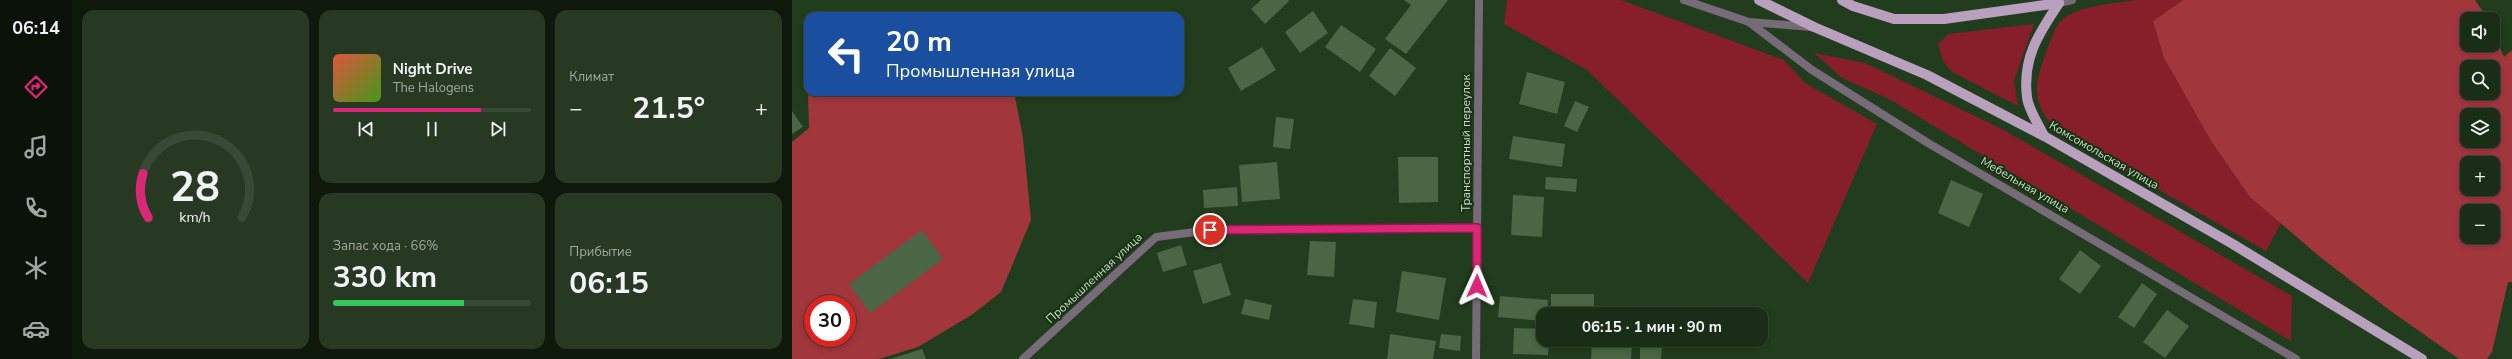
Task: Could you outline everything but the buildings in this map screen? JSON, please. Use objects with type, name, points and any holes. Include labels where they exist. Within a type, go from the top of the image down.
[{"type":"main road","name":"Комсомольская улица","points":[[1759,0],[1814,27],[1926,75],[2044,136],[2232,243],[2422,359]]},
{"type":"main road","points":[[1842,0],[1854,6],[1894,19],[1944,19],[2059,3]]},
{"type":"main road","points":[[2044,136],[2027,97],[2028,63],[2035,39],[2059,3]]},
{"type":"street","name":"Транспортный переулок","points":[[1476,359],[1478,0]]},
{"type":"street","name":"Мебельная улица","points":[[1684,0],[1749,22],[1814,27]]},
{"type":"street","points":[[2059,3],[2072,0]]},
{"type":"street","name":"Мебельная улица","points":[[1749,22],[1812,70],[1921,139],[2296,359]]},
{"type":"street","name":"Промышленная улица","points":[[1023,359],[1156,237],[1210,230],[1477,228]]},
{"type":"shaded area","points":[[1507,0],[1621,0],[1784,60],[1805,83],[1877,124],[1808,283],[1587,70],[1504,24]]},
{"type":"shaded area","points":[[2135,0],[2183,0],[2153,21],[2164,58],[2211,141],[2250,197],[2281,223],[2266,251],[2059,133],[2049,122],[2043,111],[2039,102],[2037,82],[2055,29],[2062,20],[2069,15],[2087,8]]},
{"type":"shaded area","points":[[2183,0],[2475,0],[2483,12],[2460,12],[2460,52],[2500,52],[2500,48],[2504,57],[2512,50],[2512,282],[2508,282],[2492,352],[2487,359],[2459,359],[2392,312],[2320,257],[2250,197],[2211,141],[2164,58],[2153,21]]},
{"type":"shaded area","points":[[2034,24],[2014,81],[2018,106],[1952,72],[1943,61],[1938,44],[1949,34]]},
{"type":"shaded area","points":[[1814,53],[1865,63],[2002,129],[2292,296],[2291,341],[1889,99],[1842,78]]},
{"type":"shaded area","points":[[808,96],[1015,97],[1023,138],[1031,220],[1001,292],[973,314],[918,347],[879,359],[792,359],[792,142],[809,128]]},
{"type":"route","points":[[1210,230],[1477,228],[1477,286]]}]
